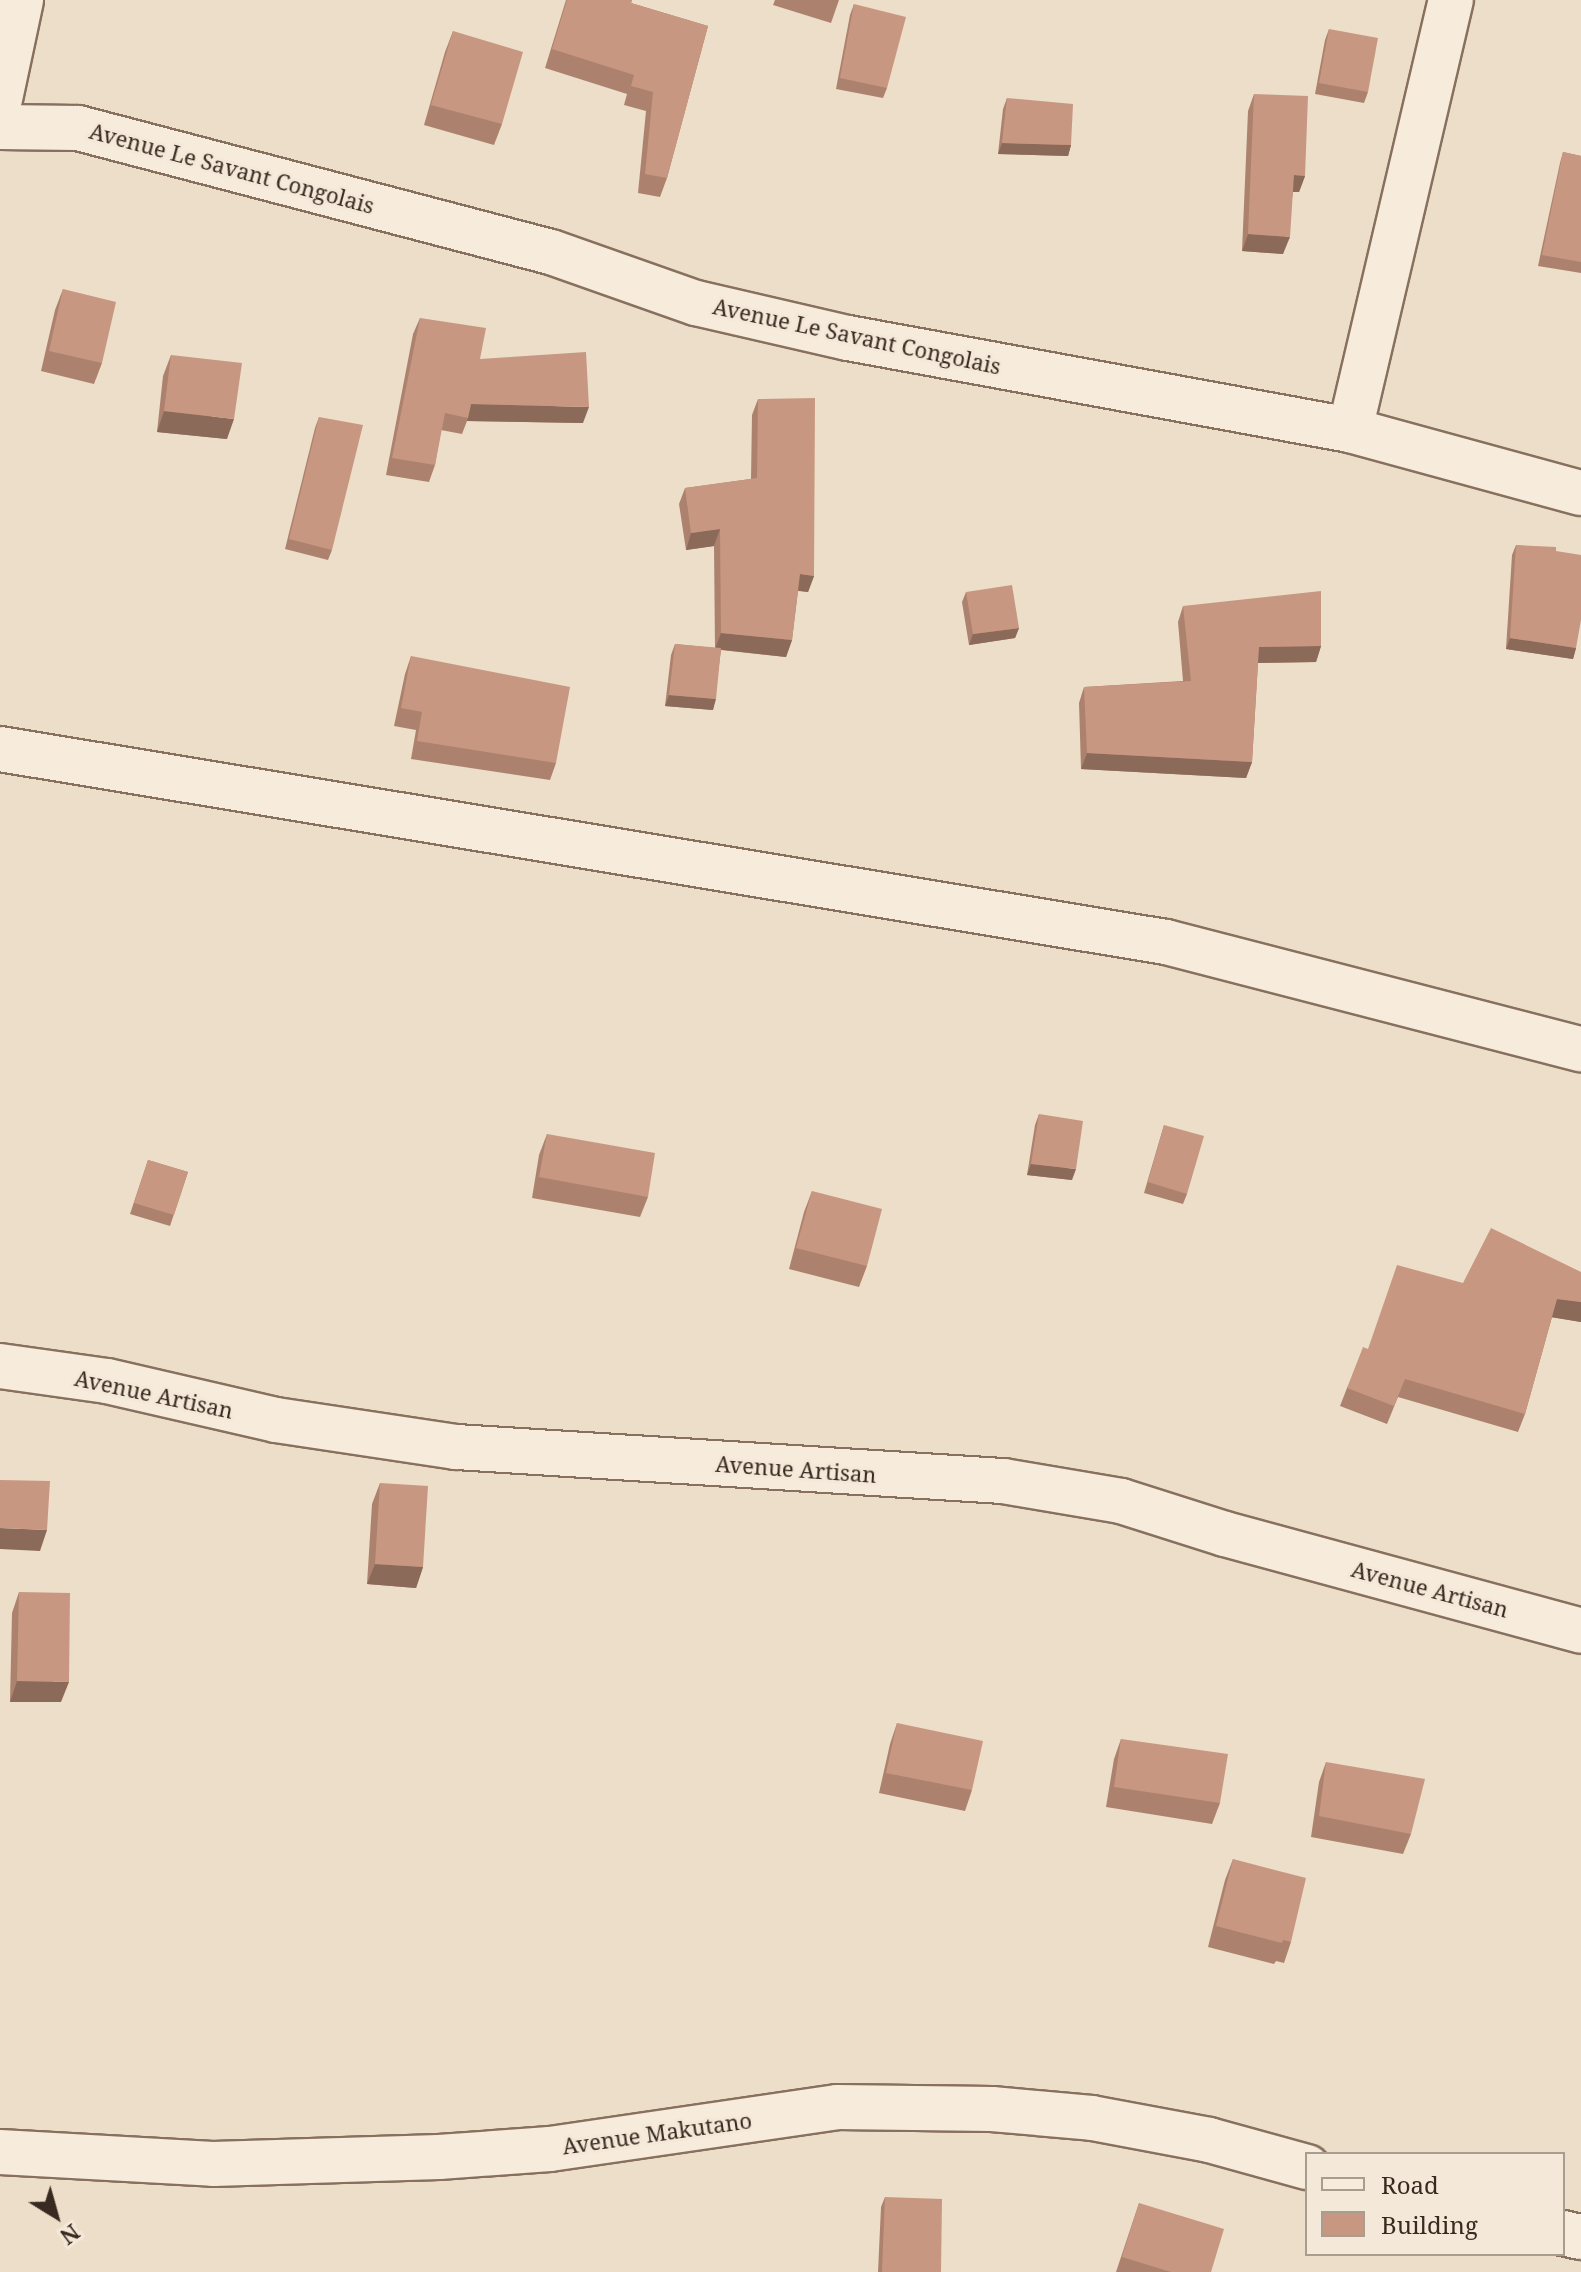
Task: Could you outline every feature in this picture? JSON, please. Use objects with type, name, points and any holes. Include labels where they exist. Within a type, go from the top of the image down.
[{"type":"street","points":[[0,99],[21,0]]},
{"type":"street","points":[[1350,430],[1451,0]]},
{"type":"street","name":"Avenue Le Savant Congolais","points":[[0,127],[78,128],[551,252],[696,303],[833,335],[1350,430],[1581,493]]},
{"type":"street","points":[[0,749],[1166,942],[1581,1049]]},
{"type":"street","name":"Avenue Artisan","points":[[0,1366],[107,1381],[276,1420],[456,1447],[1003,1481],[1121,1501],[1225,1534],[1581,1631]]},
{"type":"street","name":"Avenue Makutano","points":[[0,2152],[213,2164],[439,2157],[550,2149],[837,2107],[992,2109],[1092,2118],[1209,2140],[1305,2166]]},
{"type":"building","points":[[567,0],[632,0],[631,3],[708,26],[667,178],[645,174],[653,92],[631,86],[634,75],[552,49]]},
{"type":"building","points":[[854,4],[906,17],[887,88],[840,78]]},
{"type":"building","points":[[1329,29],[1378,38],[1368,92],[1319,83]]},
{"type":"building","points":[[453,31],[523,52],[502,124],[431,105]]},
{"type":"building","points":[[1254,94],[1308,96],[1305,176],[1294,175],[1290,237],[1248,234]]},
{"type":"building","points":[[1007,98],[1073,104],[1071,145],[1002,143]]},
{"type":"building","points":[[1563,152],[1581,156],[1581,262],[1542,255]]},
{"type":"building","points":[[63,289],[116,302],[102,363],[49,351]]},
{"type":"building","points":[[420,318],[486,328],[480,359],[586,352],[589,407],[471,404],[468,418],[445,413],[435,465],[392,458]]},
{"type":"building","points":[[171,355],[242,363],[234,419],[164,411]]},
{"type":"building","points":[[815,398],[814,576],[800,574],[792,640],[721,633],[720,529],[691,533],[685,488],[757,478],[758,399]]},
{"type":"building","points":[[319,417],[363,425],[332,550],[289,539]]},
{"type":"building","points":[[1516,545],[1556,547],[1556,551],[1581,555],[1581,620],[1576,648],[1510,638]]},
{"type":"building","points":[[1012,585],[1019,628],[973,634],[966,592]]},
{"type":"building","points":[[1321,591],[1321,646],[1259,647],[1252,762],[1087,753],[1084,687],[1191,681],[1183,606]]},
{"type":"building","points":[[675,644],[721,648],[716,699],[669,695]]},
{"type":"building","points":[[411,656],[570,687],[556,763],[417,741],[422,712],[401,708]]},
{"type":"building","points":[[1039,1114],[1083,1121],[1076,1169],[1031,1164]]},
{"type":"building","points":[[1164,1125],[1204,1136],[1187,1194],[1148,1182]]},
{"type":"building","points":[[547,1134],[655,1153],[648,1197],[539,1177]]},
{"type":"building","points":[[148,1160],[188,1172],[174,1215],[134,1203]]},
{"type":"building","points":[[812,1191],[882,1209],[867,1266],[796,1248]]},
{"type":"building","points":[[1491,1228],[1581,1272],[1581,1302],[1557,1299],[1525,1414],[1405,1379],[1394,1406],[1347,1388],[1363,1347],[1368,1349],[1397,1265],[1463,1283]]},
{"type":"building","points":[[0,1480],[50,1481],[47,1530],[0,1528]]},
{"type":"building","points":[[380,1483],[428,1486],[423,1567],[375,1564]]},
{"type":"building","points":[[19,1592],[70,1593],[69,1682],[17,1681]]},
{"type":"building","points":[[897,1723],[983,1741],[972,1790],[886,1773]]},
{"type":"building","points":[[1121,1739],[1228,1754],[1220,1803],[1114,1787]]},
{"type":"building","points":[[1326,1762],[1425,1779],[1411,1834],[1319,1816]]},
{"type":"building","points":[[1233,1859],[1306,1878],[1291,1942],[1283,1940],[1282,1943],[1216,1926]]},
{"type":"building","points":[[885,2197],[942,2199],[941,2272],[882,2272]]},
{"type":"building","points":[[1139,2203],[1224,2229],[1211,2272],[1171,2272],[1122,2257]]}]
